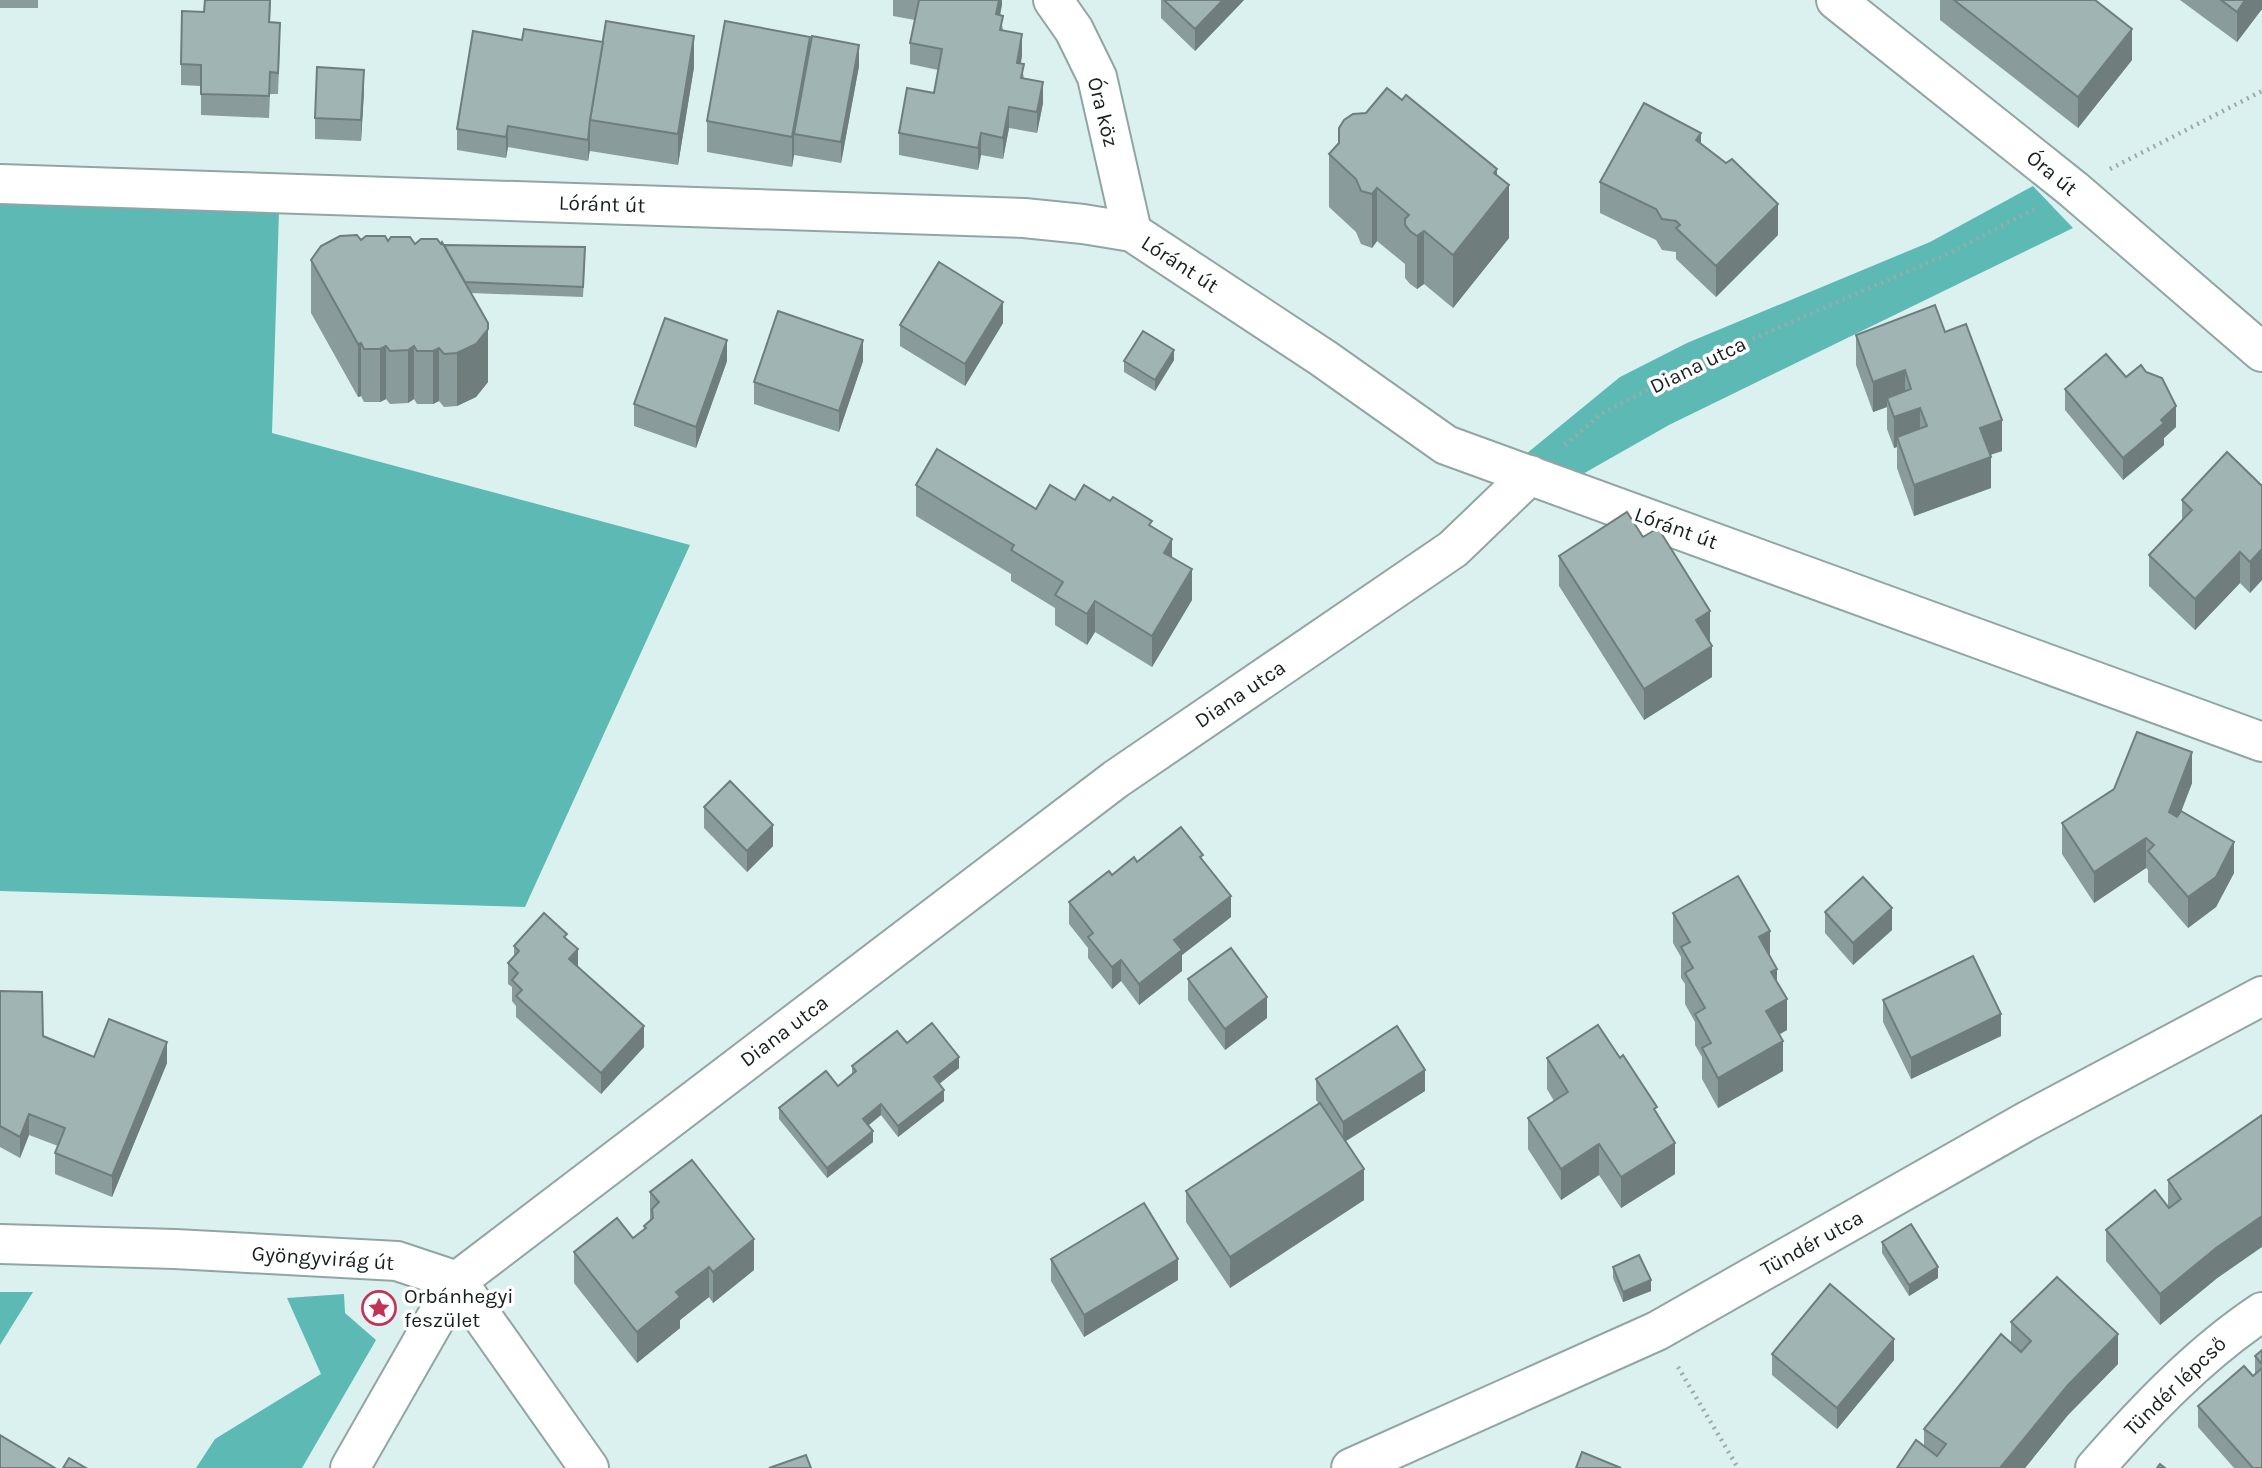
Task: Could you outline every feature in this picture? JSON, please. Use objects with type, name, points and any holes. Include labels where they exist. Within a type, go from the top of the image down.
[{"type":"street","name":"Óra köz","points":[[1053,0],[1074,30],[1097,77],[1132,232]]},
{"type":"street","name":"Óra út","points":[[1836,0],[2073,189],[2262,352]]},
{"type":"street","name":"Lóránt út","points":[[0,184],[1024,218],[1132,232],[1323,358],[1446,445],[2262,742]]},
{"type":"street","name":"Diana utca","points":[[350,1468],[457,1281],[1116,779],[1453,548],[1530,475]]},
{"type":"street","name":"Tündér utca","points":[[1351,1468],[1657,1331],[2027,1121],[2262,996]]},
{"type":"street","name":"Gyöngyvirág út","points":[[0,1244],[397,1261],[457,1281]]},
{"type":"street","points":[[457,1281],[589,1468]]},
{"type":"street","name":"Tündér lépcső","points":[[2095,1468],[2131,1427],[2227,1336],[2262,1312]]},
{"type":"path","name":"Diana utca","points":[[1530,475],[1601,414],[1702,361],[1950,253],[2262,91]]},
{"type":"path","points":[[1657,1331],[1738,1468]]},
{"type":"shaded area","points":[[2033,186],[2073,228],[1669,425],[1581,475],[1526,454],[1620,377],[1687,343],[1930,242]]},
{"type":"shaded area","points":[[0,201],[279,212],[272,433],[690,545],[525,907],[0,891]]},
{"type":"shaded area","points":[[0,1292],[33,1292],[0,1345]]},
{"type":"shaded area","points":[[344,1294],[345,1313],[376,1340],[302,1468],[196,1468],[215,1439],[321,1374],[287,1298]]},
{"type":"building","points":[[205,0],[270,0],[269,22],[280,23],[278,73],[270,72],[269,96],[201,94],[201,65],[181,64],[182,11],[204,12]]},
{"type":"building","points":[[919,0],[999,0],[996,14],[1003,16],[1000,30],[1022,34],[1017,63],[1024,64],[1021,78],[1043,82],[1037,112],[1009,107],[1003,138],[981,133],[978,148],[899,133],[907,88],[934,93],[942,49],[910,43]]},
{"type":"building","points":[[1164,0],[1223,0],[1195,29]]},
{"type":"building","points":[[1954,0],[2095,0],[2132,29],[2078,97]]},
{"type":"building","points":[[2221,0],[2245,0],[2237,12]]},
{"type":"building","points":[[606,21],[694,36],[678,134],[590,120]]},
{"type":"building","points":[[725,21],[810,37],[792,137],[707,121]]},
{"type":"building","points":[[524,29],[603,42],[588,140],[508,126],[506,137],[457,129],[473,31],[522,40]]},
{"type":"building","points":[[812,36],[859,45],[841,142],[794,134]]},
{"type":"building","points":[[317,67],[364,70],[361,120],[315,118]]},
{"type":"building","points":[[1387,88],[1402,100],[1406,95],[1497,169],[1494,173],[1509,185],[1453,255],[1424,231],[1417,236],[1410,231],[1405,225],[1405,219],[1409,215],[1377,188],[1372,194],[1361,191],[1356,179],[1329,154],[1339,143],[1339,128],[1344,120],[1353,114],[1366,113]]},
{"type":"building","points":[[1644,103],[1701,133],[1696,140],[1726,163],[1732,159],[1778,204],[1716,266],[1676,228],[1680,225],[1676,221],[1662,219],[1656,209],[1600,182]]},
{"type":"building","points":[[357,235],[361,240],[366,236],[385,236],[388,241],[391,237],[410,237],[415,244],[421,239],[437,239],[441,244],[442,242],[488,323],[488,329],[476,344],[457,353],[444,354],[439,348],[433,351],[417,351],[414,346],[408,350],[390,351],[386,346],[380,349],[364,349],[361,343],[358,344],[311,260],[321,246],[340,236]]},
{"type":"building","points":[[444,245],[585,247],[583,287],[465,282]]},
{"type":"building","points":[[939,262],[1003,302],[965,364],[900,325]]},
{"type":"building","points":[[1935,305],[1945,332],[1966,324],[2002,420],[1980,428],[1991,457],[1914,485],[1897,437],[1927,426],[1920,408],[1894,417],[1887,398],[1911,389],[1905,370],[1873,382],[1856,335]]},
{"type":"building","points":[[778,311],[863,340],[839,411],[754,382]]},
{"type":"building","points":[[665,318],[727,340],[696,427],[634,404]]},
{"type":"building","points":[[1143,331],[1174,350],[1155,380],[1124,361]]},
{"type":"building","points":[[2106,354],[2126,377],[2141,365],[2146,372],[2162,378],[2176,406],[2161,420],[2164,423],[2123,458],[2065,389]]},
{"type":"building","points":[[937,449],[1036,509],[1050,485],[1075,500],[1084,485],[1110,501],[1113,497],[1152,521],[1149,525],[1172,539],[1164,553],[1192,569],[1152,636],[1095,601],[1087,614],[1055,595],[1063,582],[1011,550],[1014,545],[916,485]]},
{"type":"building","points":[[2227,452],[2262,486],[2262,549],[2250,562],[2240,552],[2195,599],[2149,555],[2192,510],[2182,500]]},
{"type":"building","points":[[1627,512],[1643,537],[1658,528],[1710,611],[1696,620],[1712,646],[1644,689],[1559,556]]},
{"type":"building","points":[[2137,732],[2192,752],[2169,812],[2177,817],[2181,811],[2234,842],[2216,877],[2188,897],[2148,851],[2154,845],[2146,838],[2094,872],[2062,823],[2114,789]]},
{"type":"building","points":[[730,781],[773,825],[747,851],[704,807]]},
{"type":"building","points":[[1181,827],[1203,855],[1200,857],[1231,896],[1174,940],[1182,950],[1139,984],[1121,960],[1112,967],[1088,937],[1093,933],[1069,902],[1109,871],[1112,875],[1134,857],[1137,862]]},
{"type":"building","points":[[1738,876],[1770,931],[1759,937],[1777,969],[1771,972],[1787,999],[1766,1011],[1783,1041],[1718,1078],[1702,1048],[1711,1043],[1695,1014],[1705,1008],[1685,973],[1693,968],[1681,947],[1690,942],[1673,913]]},
{"type":"building","points":[[1863,877],[1892,908],[1853,943],[1825,912]]},
{"type":"building","points":[[544,913],[567,934],[564,937],[578,949],[569,959],[644,1026],[601,1073],[516,996],[522,990],[512,980],[518,973],[508,963],[519,951],[514,946]]},
{"type":"building","points":[[1231,948],[1267,997],[1225,1029],[1188,979]]},
{"type":"building","points":[[1973,956],[2001,1014],[1911,1058],[1883,1000]]},
{"type":"building","points":[[0,991],[42,992],[43,1036],[94,1057],[109,1019],[167,1042],[112,1176],[55,1153],[65,1128],[29,1114],[20,1137],[0,1126]]},
{"type":"building","points":[[932,1023],[959,1057],[934,1077],[944,1090],[898,1126],[881,1104],[863,1119],[873,1131],[827,1168],[779,1108],[826,1071],[838,1086],[856,1071],[852,1066],[897,1031],[907,1043]]},
{"type":"building","points":[[1598,1025],[1620,1058],[1623,1055],[1657,1107],[1654,1109],[1675,1143],[1621,1177],[1599,1144],[1561,1169],[1528,1118],[1568,1092],[1547,1058]]},
{"type":"building","points":[[1397,1026],[1425,1070],[1343,1122],[1316,1079]]},
{"type":"building","points":[[1320,1103],[1364,1169],[1230,1257],[1186,1191]]},
{"type":"building","points":[[2262,1115],[2262,1216],[2216,1248],[2160,1294],[2106,1230],[2155,1190],[2169,1208],[2181,1199],[2168,1180]]},
{"type":"building","points":[[692,1160],[754,1239],[713,1272],[709,1267],[676,1292],[680,1297],[637,1332],[574,1252],[617,1218],[633,1238],[646,1228],[644,1226],[653,1218],[652,1209],[659,1202],[650,1192]]},
{"type":"building","points":[[1144,1203],[1178,1259],[1084,1315],[1051,1259]]},
{"type":"building","points":[[1911,1224],[1938,1267],[1909,1285],[1882,1242]]},
{"type":"building","points":[[1639,1255],[1651,1280],[1623,1292],[1613,1267]]},
{"type":"building","points":[[2057,1277],[2118,1334],[2068,1385],[2000,1468],[1897,1468],[1916,1440],[1937,1456],[1946,1444],[1924,1429],[2001,1334],[2021,1352],[2031,1341],[2011,1322]]},
{"type":"building","points":[[1830,1284],[1894,1339],[1837,1408],[1772,1354]]},
{"type":"building","points":[[2262,1350],[2262,1364],[2255,1356]]},
{"type":"building","points":[[2244,1366],[2253,1376],[2262,1368],[2262,1468],[2253,1468],[2198,1406]]},
{"type":"building","points":[[0,1435],[55,1468],[0,1468]]},
{"type":"building","points":[[1582,1452],[1621,1468],[1576,1468]]},
{"type":"building","points":[[806,1455],[811,1468],[769,1468]]},
{"type":"building","points":[[69,1458],[86,1468],[63,1468]]},
{"type":"place","name":"Orbánhegyi feszület","points":[[379,1308]]}]
